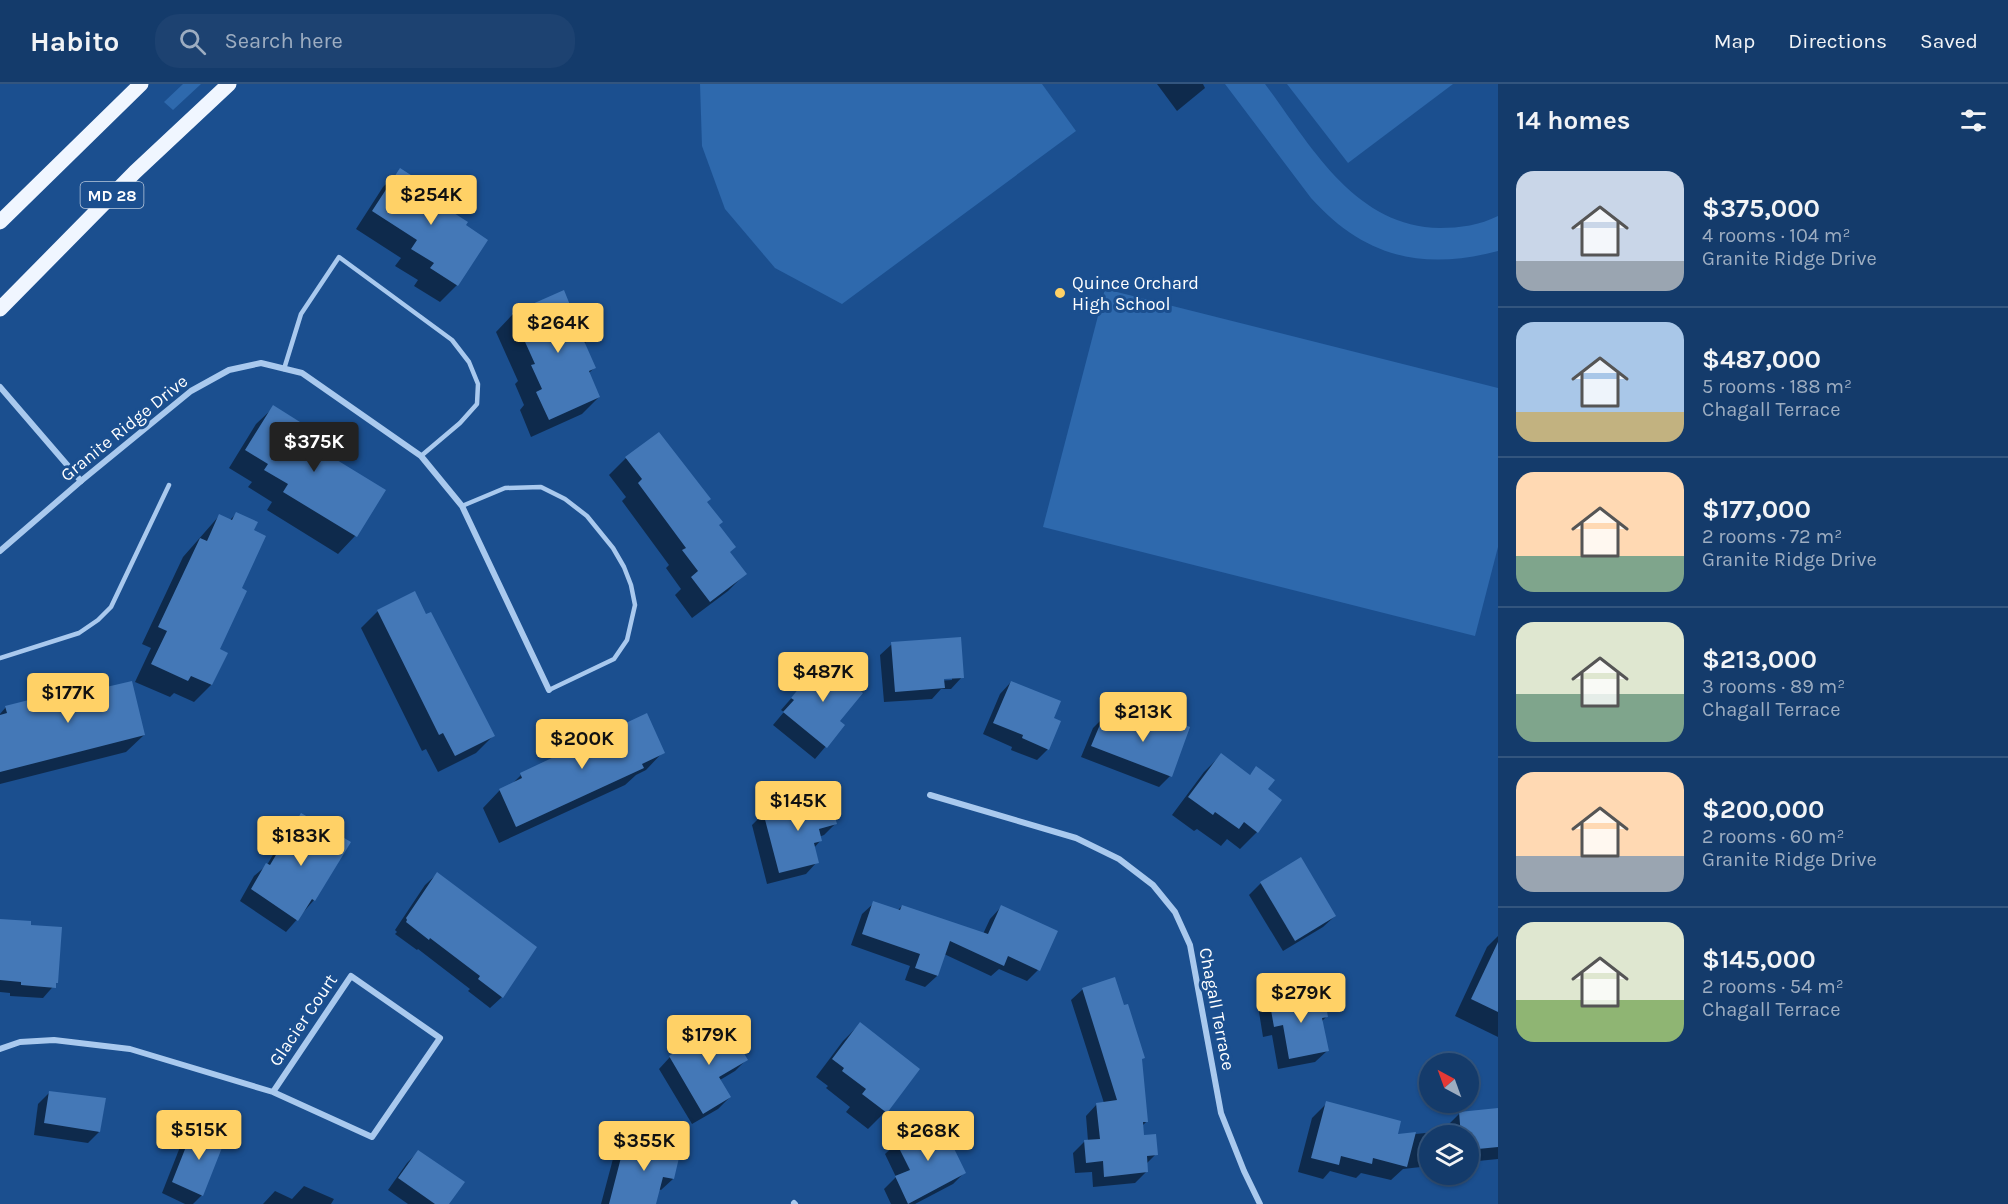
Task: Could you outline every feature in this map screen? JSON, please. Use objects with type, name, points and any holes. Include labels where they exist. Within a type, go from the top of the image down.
[{"type":"main road","points":[[0,222],[141,84]]},
{"type":"main road","name":"MD 28","points":[[0,309],[135,172],[229,84]]},
{"type":"street","name":"Granite Ridge Drive","points":[[0,550],[191,391],[229,370],[261,363],[302,373],[421,456],[462,506],[549,690]]},
{"type":"street","points":[[0,387],[81,481]]},
{"type":"street","name":"Chagall Terrace","points":[[930,795],[1077,838],[1119,859],[1153,885],[1175,912],[1190,945],[1221,1113],[1260,1204]]},
{"type":"street","name":"Glacier Court","points":[[0,1049],[20,1042],[54,1040],[130,1048],[273,1092],[372,1137],[440,1038],[351,976],[273,1092]]},
{"type":"lane","points":[[284,369],[301,314],[339,257],[452,340],[469,362],[478,384],[477,404],[460,423],[421,456]]},
{"type":"lane","points":[[0,658],[79,633],[98,620],[111,607],[169,485]]},
{"type":"lane","points":[[462,506],[505,488],[541,487],[566,499],[587,516],[613,548],[624,567],[635,605],[627,640],[614,659],[549,690]]},
{"type":"shaded area","points":[[183,84],[201,84],[173,110],[164,102]]},
{"type":"shaded area","points":[[700,84],[1042,84],[1076,131],[842,304],[775,268],[725,209],[702,146]]},
{"type":"shaded area","points":[[1225,84],[1265,84],[1317,156],[1359,198],[1383,214],[1410,224],[1440,228],[1470,225],[1498,216],[1498,251],[1470,257],[1419,259],[1373,246],[1352,234],[1331,218],[1311,198]]},
{"type":"shaded area","points":[[1287,84],[1453,84],[1348,163]]},
{"type":"shaded area","points":[[1105,289],[1498,388],[1498,547],[1475,636],[1043,527]]},
{"type":"building","points":[[400,168],[448,199],[443,206],[468,222],[466,225],[488,240],[458,286],[430,268],[434,263],[411,249],[417,240],[372,211]]},
{"type":"building","points":[[564,290],[574,315],[581,312],[592,338],[584,341],[596,368],[589,371],[600,397],[549,420],[536,392],[542,389],[531,365],[535,364],[512,313]]},
{"type":"building","points":[[273,405],[300,422],[298,427],[318,439],[314,446],[386,490],[357,537],[283,492],[288,484],[264,470],[268,464],[245,450]]},
{"type":"building","points":[[659,432],[711,499],[707,502],[723,522],[719,525],[736,547],[730,552],[747,574],[710,602],[691,577],[698,571],[682,550],[686,548],[638,483],[642,479],[625,457]]},
{"type":"building","points":[[236,512],[258,522],[254,530],[266,536],[242,588],[247,591],[220,649],[228,653],[212,685],[191,676],[188,681],[151,664],[167,631],[158,627],[200,538],[207,541],[219,514],[232,520]]},
{"type":"building","points":[[415,591],[426,614],[431,612],[495,736],[455,756],[443,733],[439,735],[377,610]]},
{"type":"building","points":[[961,637],[964,678],[944,679],[945,688],[895,692],[891,642]]},
{"type":"building","points":[[822,660],[863,693],[840,721],[845,725],[827,748],[783,712],[794,700],[791,698]]},
{"type":"building","points":[[132,681],[145,735],[0,772],[0,715],[7,713],[5,706],[100,682],[102,688]]},
{"type":"building","points":[[1011,681],[1061,701],[1054,718],[1061,721],[1049,750],[1022,738],[1023,735],[993,723]]},
{"type":"building","points":[[647,713],[665,753],[642,764],[644,768],[516,827],[499,789],[522,778],[520,773]]},
{"type":"building","points":[[1104,715],[1128,724],[1130,720],[1159,731],[1165,717],[1190,727],[1172,777],[1091,746]]},
{"type":"building","points":[[1221,753],[1250,775],[1256,766],[1275,780],[1268,789],[1282,800],[1258,833],[1244,822],[1239,829],[1215,812],[1213,815],[1188,797]]},
{"type":"building","points":[[829,795],[837,824],[819,829],[822,841],[814,843],[819,863],[779,873],[763,812]]},
{"type":"building","points":[[301,813],[351,842],[315,901],[312,899],[298,921],[251,889],[266,863],[270,865]]},
{"type":"building","points":[[1301,857],[1336,916],[1295,941],[1260,882]]},
{"type":"building","points":[[437,872],[537,947],[503,998],[478,979],[480,976],[406,922],[406,918]]},
{"type":"building","points":[[873,901],[900,910],[902,905],[988,934],[1001,905],[1058,931],[1040,971],[1008,956],[1004,966],[950,941],[938,976],[915,968],[920,954],[862,934]]},
{"type":"building","points":[[0,919],[31,921],[31,925],[62,927],[56,988],[21,985],[21,982],[0,980]]},
{"type":"building","points":[[1498,942],[1498,1012],[1471,999]]},
{"type":"building","points":[[1115,977],[1124,1005],[1128,1004],[1145,1058],[1142,1059],[1148,1122],[1143,1122],[1144,1135],[1156,1134],[1158,1155],[1147,1156],[1148,1172],[1104,1177],[1103,1161],[1086,1163],[1084,1140],[1100,1139],[1096,1103],[1117,1100],[1082,988]]},
{"type":"building","points":[[1295,995],[1296,1000],[1324,995],[1328,1017],[1322,1018],[1329,1051],[1289,1059],[1283,1025],[1274,1027],[1269,999]]},
{"type":"building","points":[[725,1022],[748,1060],[719,1077],[731,1097],[703,1114],[669,1056]]},
{"type":"building","points":[[860,1022],[920,1069],[887,1113],[862,1094],[866,1089],[842,1071],[844,1068],[832,1059]]},
{"type":"building","points":[[49,1091],[106,1098],[100,1132],[44,1123]]},
{"type":"building","points":[[1326,1101],[1401,1121],[1398,1134],[1416,1132],[1407,1167],[1373,1158],[1372,1164],[1341,1156],[1339,1165],[1311,1158]]},
{"type":"building","points":[[1498,1108],[1498,1147],[1479,1149],[1479,1125],[1460,1125],[1459,1113],[1479,1113],[1479,1110]]},
{"type":"building","points":[[940,1120],[966,1173],[908,1204],[895,1176],[910,1170],[896,1142]]},
{"type":"building","points":[[196,1127],[225,1140],[203,1196],[172,1182]]},
{"type":"building","points":[[654,1138],[682,1145],[674,1179],[663,1177],[656,1204],[609,1204],[625,1142],[651,1148]]},
{"type":"building","points":[[418,1150],[465,1182],[449,1204],[435,1204],[398,1178]]},
{"type":"place","name":"Quince Orchard High School","points":[[1060,293]]}]
